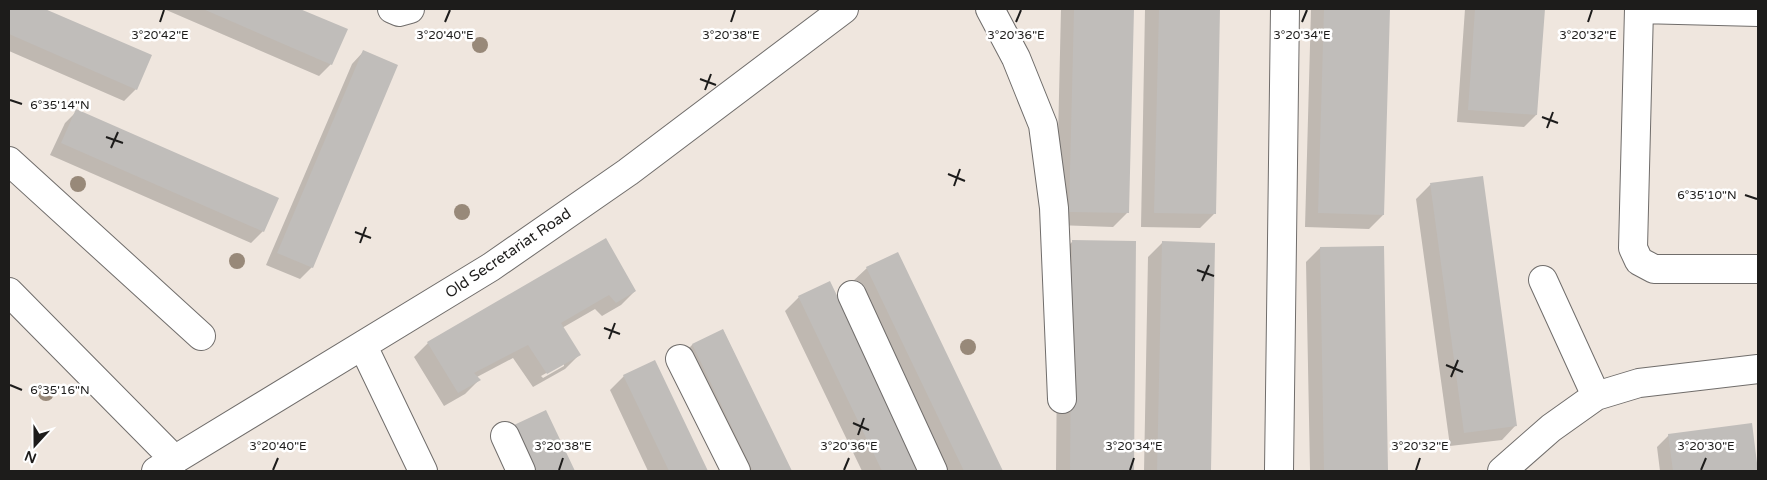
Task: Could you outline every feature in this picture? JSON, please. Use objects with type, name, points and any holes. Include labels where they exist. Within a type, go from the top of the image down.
[{"type":"street","points":[[392,9],[399,12],[410,9]]},
{"type":"street","name":"Old Secretariat Road","points":[[165,466],[491,267],[628,172],[844,9]]},
{"type":"street","points":[[990,9],[1016,58],[1043,125],[1054,208],[1062,399]]},
{"type":"street","points":[[1279,471],[1285,9]]},
{"type":"street","points":[[1758,12],[1639,9],[1633,248],[1639,261],[1654,269],[1758,269]]},
{"type":"street","points":[[9,161],[201,336]]},
{"type":"street","points":[[1543,280],[1596,396]]},
{"type":"street","points":[[9,292],[165,466]]},
{"type":"street","points":[[852,295],[933,471]]},
{"type":"street","points":[[363,346],[423,471]]},
{"type":"street","points":[[680,359],[736,471]]},
{"type":"street","points":[[1502,471],[1551,428],[1596,396],[1639,383],[1758,369]]},
{"type":"street","points":[[505,436],[522,471]]},
{"type":"shaded area","points":[[9,9],[1758,9],[1758,471],[9,471]]},
{"type":"building","points":[[9,9],[45,9],[152,55],[137,90],[9,34]]},
{"type":"building","points":[[203,9],[300,9],[348,29],[332,65]]},
{"type":"building","points":[[1074,9],[1134,9],[1129,213],[1069,212]]},
{"type":"building","points":[[1159,9],[1220,9],[1216,214],[1154,213]]},
{"type":"building","points":[[1324,9],[1390,9],[1384,215],[1318,213]]},
{"type":"building","points":[[1475,9],[1545,9],[1537,115],[1468,110]]},
{"type":"building","points":[[363,50],[398,65],[313,268],[277,253]]},
{"type":"building","points":[[76,109],[279,198],[264,232],[61,143]]},
{"type":"building","points":[[1483,176],[1517,426],[1464,433],[1430,183]]},
{"type":"building","points":[[606,238],[636,291],[616,303],[609,295],[561,323],[581,355],[547,374],[528,345],[474,373],[481,380],[458,393],[427,342]]},
{"type":"building","points":[[1072,240],[1136,241],[1134,471],[1070,471]]},
{"type":"building","points":[[1162,241],[1215,243],[1211,471],[1157,471]]},
{"type":"building","points":[[1384,246],[1388,471],[1324,471],[1320,247]]},
{"type":"building","points":[[898,252],[1003,471],[964,471],[866,267]]},
{"type":"building","points":[[830,281],[921,471],[882,471],[798,296]]},
{"type":"building","points":[[723,329],[792,471],[753,471],[692,344]]},
{"type":"building","points":[[655,360],[708,471],[669,471],[623,375]]},
{"type":"building","points":[[546,410],[575,471],[536,471],[514,425]]},
{"type":"building","points":[[1752,423],[1758,471],[1673,471],[1668,434]]}]
